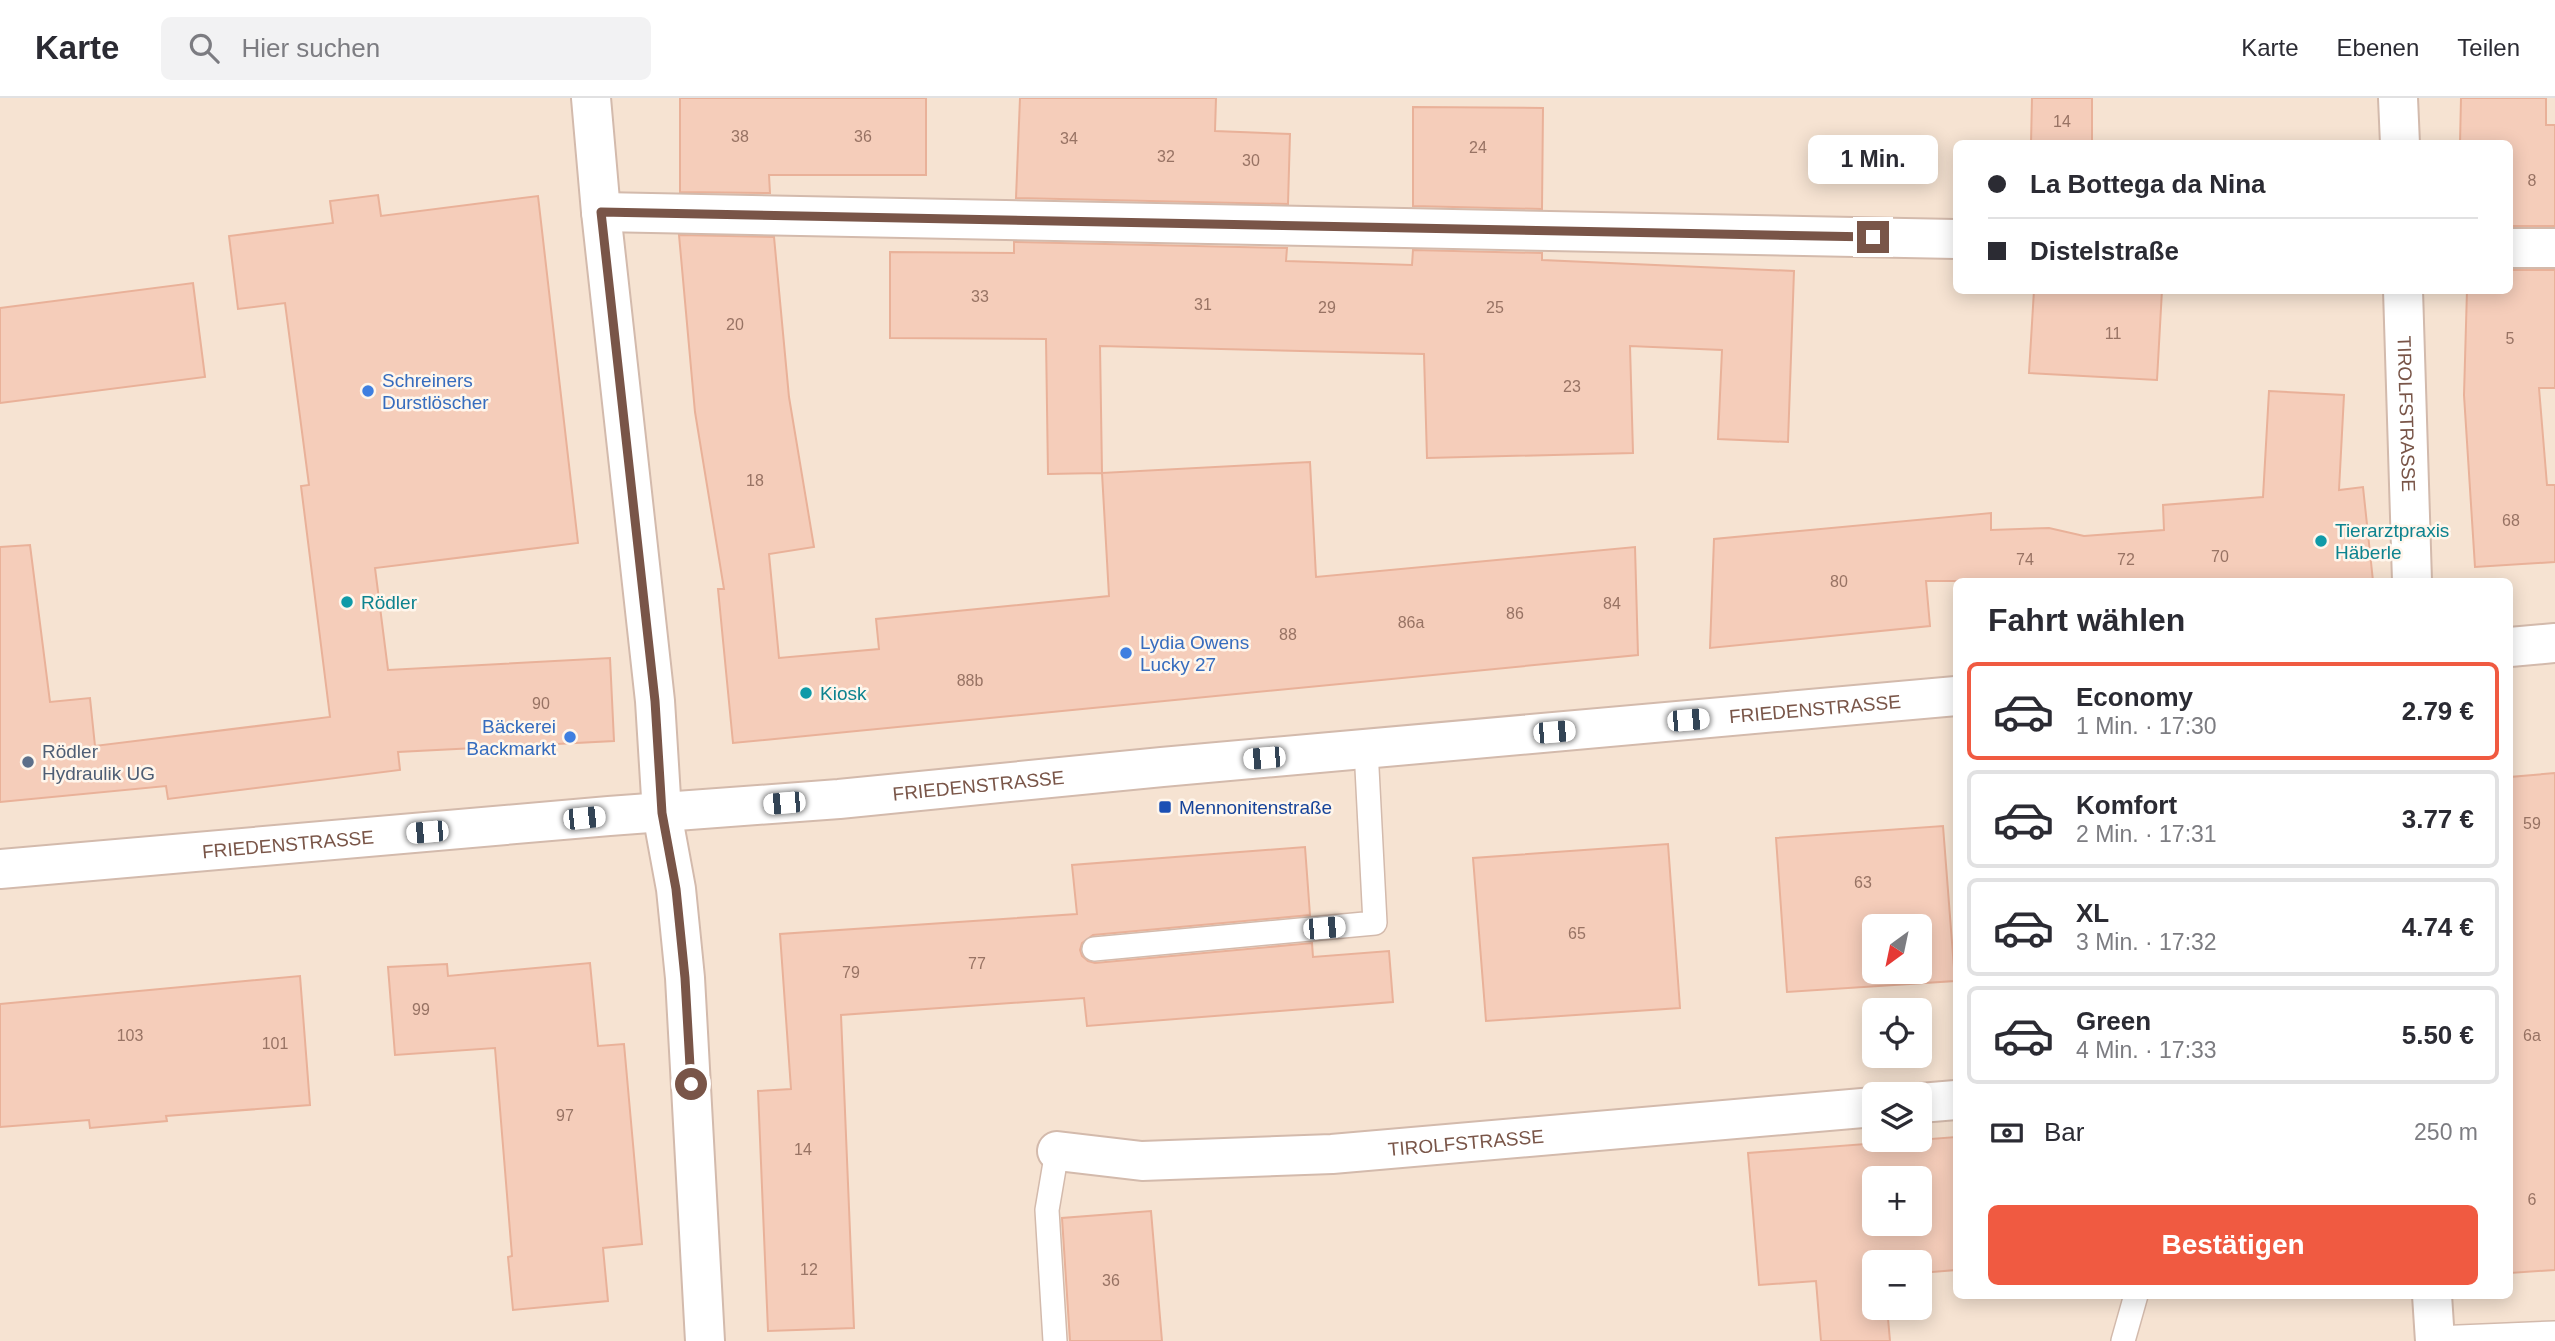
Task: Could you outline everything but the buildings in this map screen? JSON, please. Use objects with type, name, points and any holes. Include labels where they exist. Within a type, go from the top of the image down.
[{"type":"street","points":[[591,98],[655,701],[662,813],[676,889],[685,978],[705,1341]]},
{"type":"street","points":[[2398,98],[2400,140]]},
{"type":"street","points":[[601,212],[1953,239]]},
{"type":"street","points":[[2513,248],[2555,248]]},
{"type":"street","name":"TIROLFSTRASSE","points":[[2403,294],[2412,578]]},
{"type":"street","points":[[2513,647],[2555,643]]},
{"type":"street","name":"FRIEDENSTRASSE","points":[[0,869],[839,799],[1953,696]]},
{"type":"street","points":[[1932,1102],[1953,1100]]},
{"type":"street","name":"TIROLFSTRASSE","points":[[1056,1151],[1142,1161],[1332,1154],[1862,1108]]},
{"type":"street","points":[[2432,1299],[2435,1339]]},
{"type":"lane","points":[[1094,949],[1376,923],[1366,749]]},
{"type":"lane","points":[[1055,1341],[1047,1210],[1056,1151]]},
{"type":"lane","points":[[2123,1341],[2135,1299]]},
{"type":"lane","points":[[2435,1339],[2555,1333]]},
{"type":"shaded area","points":[[0,98],[2555,98],[2555,1341],[0,1341]]},
{"type":"place","name":"Schreiners Durstlöscher","points":[[368,391]]},
{"type":"place","name":"Tierarztpraxis Häberle","points":[[2321,541]]},
{"type":"place","name":"Rödler","points":[[347,602]]},
{"type":"place","name":"Lydia Owens Lucky 27","points":[[1126,653]]},
{"type":"place","name":"Kiosk","points":[[806,693]]},
{"type":"place","name":"Bäckerei Backmarkt","points":[[570,737]]},
{"type":"place","name":"Rödler Hydraulik UG","points":[[28,762]]},
{"type":"place","name":"Mennonitenstraße","points":[[1165,807]]},
{"type":"route","points":[[691,1084],[685,978],[676,889],[662,813],[655,701],[601,212],[1873,237]]}]
